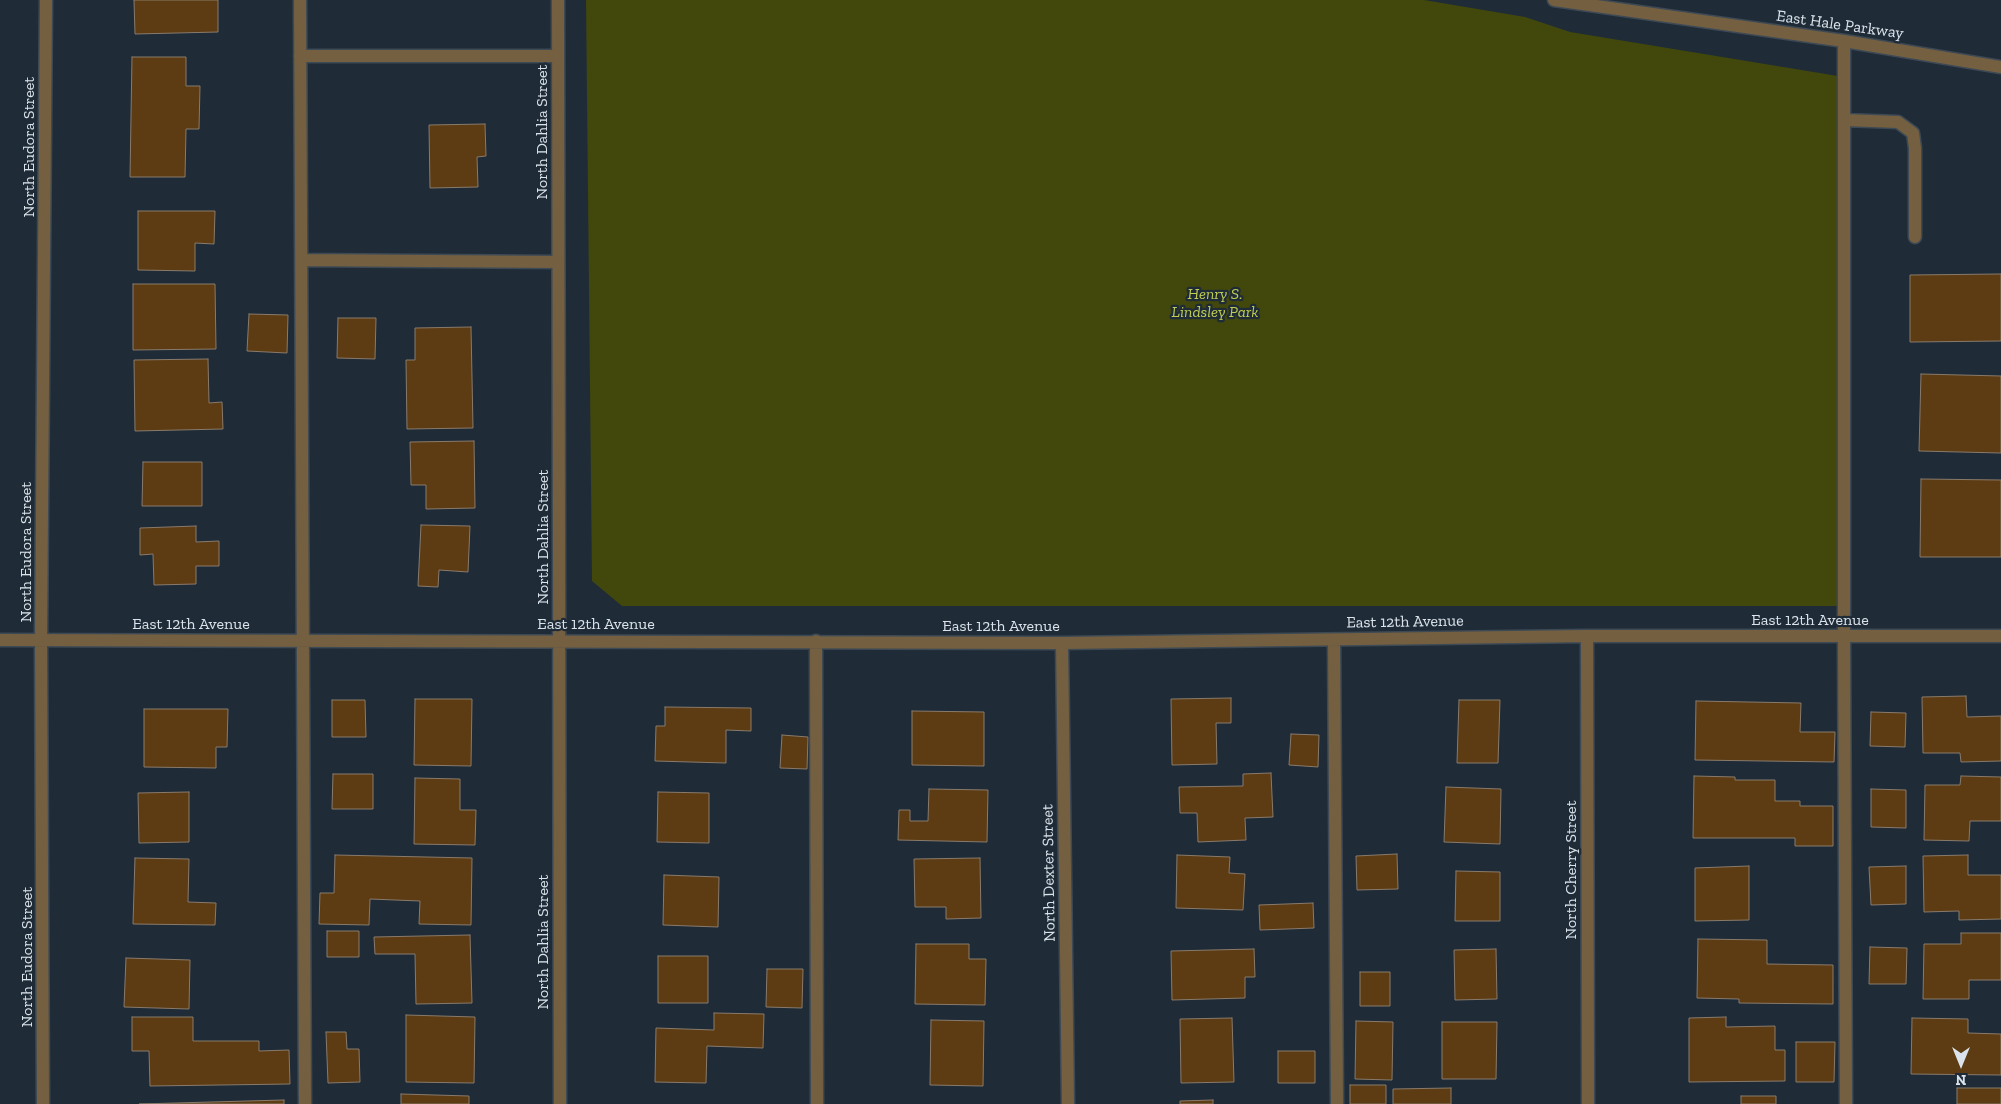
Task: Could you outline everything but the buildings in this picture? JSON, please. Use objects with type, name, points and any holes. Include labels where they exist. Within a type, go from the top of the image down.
[{"type":"street","name":"North Eudora Street","points":[[44,1104],[42,640],[46,0]]},
{"type":"street","points":[[300,0],[305,1104]]},
{"type":"street","name":"North Dahlia Street","points":[[558,0],[560,1104]]},
{"type":"street","name":"East Hale Parkway","points":[[1554,0],[1591,3],[2001,67]]},
{"type":"street","points":[[1844,41],[1846,1104]]},
{"type":"street","points":[[300,56],[558,56]]},
{"type":"street","points":[[1844,120],[1898,122],[1913,133],[1915,148],[1915,237]]},
{"type":"street","points":[[302,260],[558,262]]},
{"type":"street","name":"East 12th Avenue","points":[[0,640],[1062,642],[1586,636],[2001,636]]},
{"type":"street","name":"North Cherry Street","points":[[1586,636],[1588,1104]]},
{"type":"street","points":[[1334,640],[1338,1104]]},
{"type":"street","points":[[816,641],[817,1104]]},
{"type":"street","name":"North Dexter Street","points":[[1062,642],[1068,1104]]},
{"type":"green space","name":"Henry S. Lindsley Park","points":[[586,0],[1424,0],[1525,17],[1570,32],[1844,77],[1844,606],[622,606],[592,581]]}]
